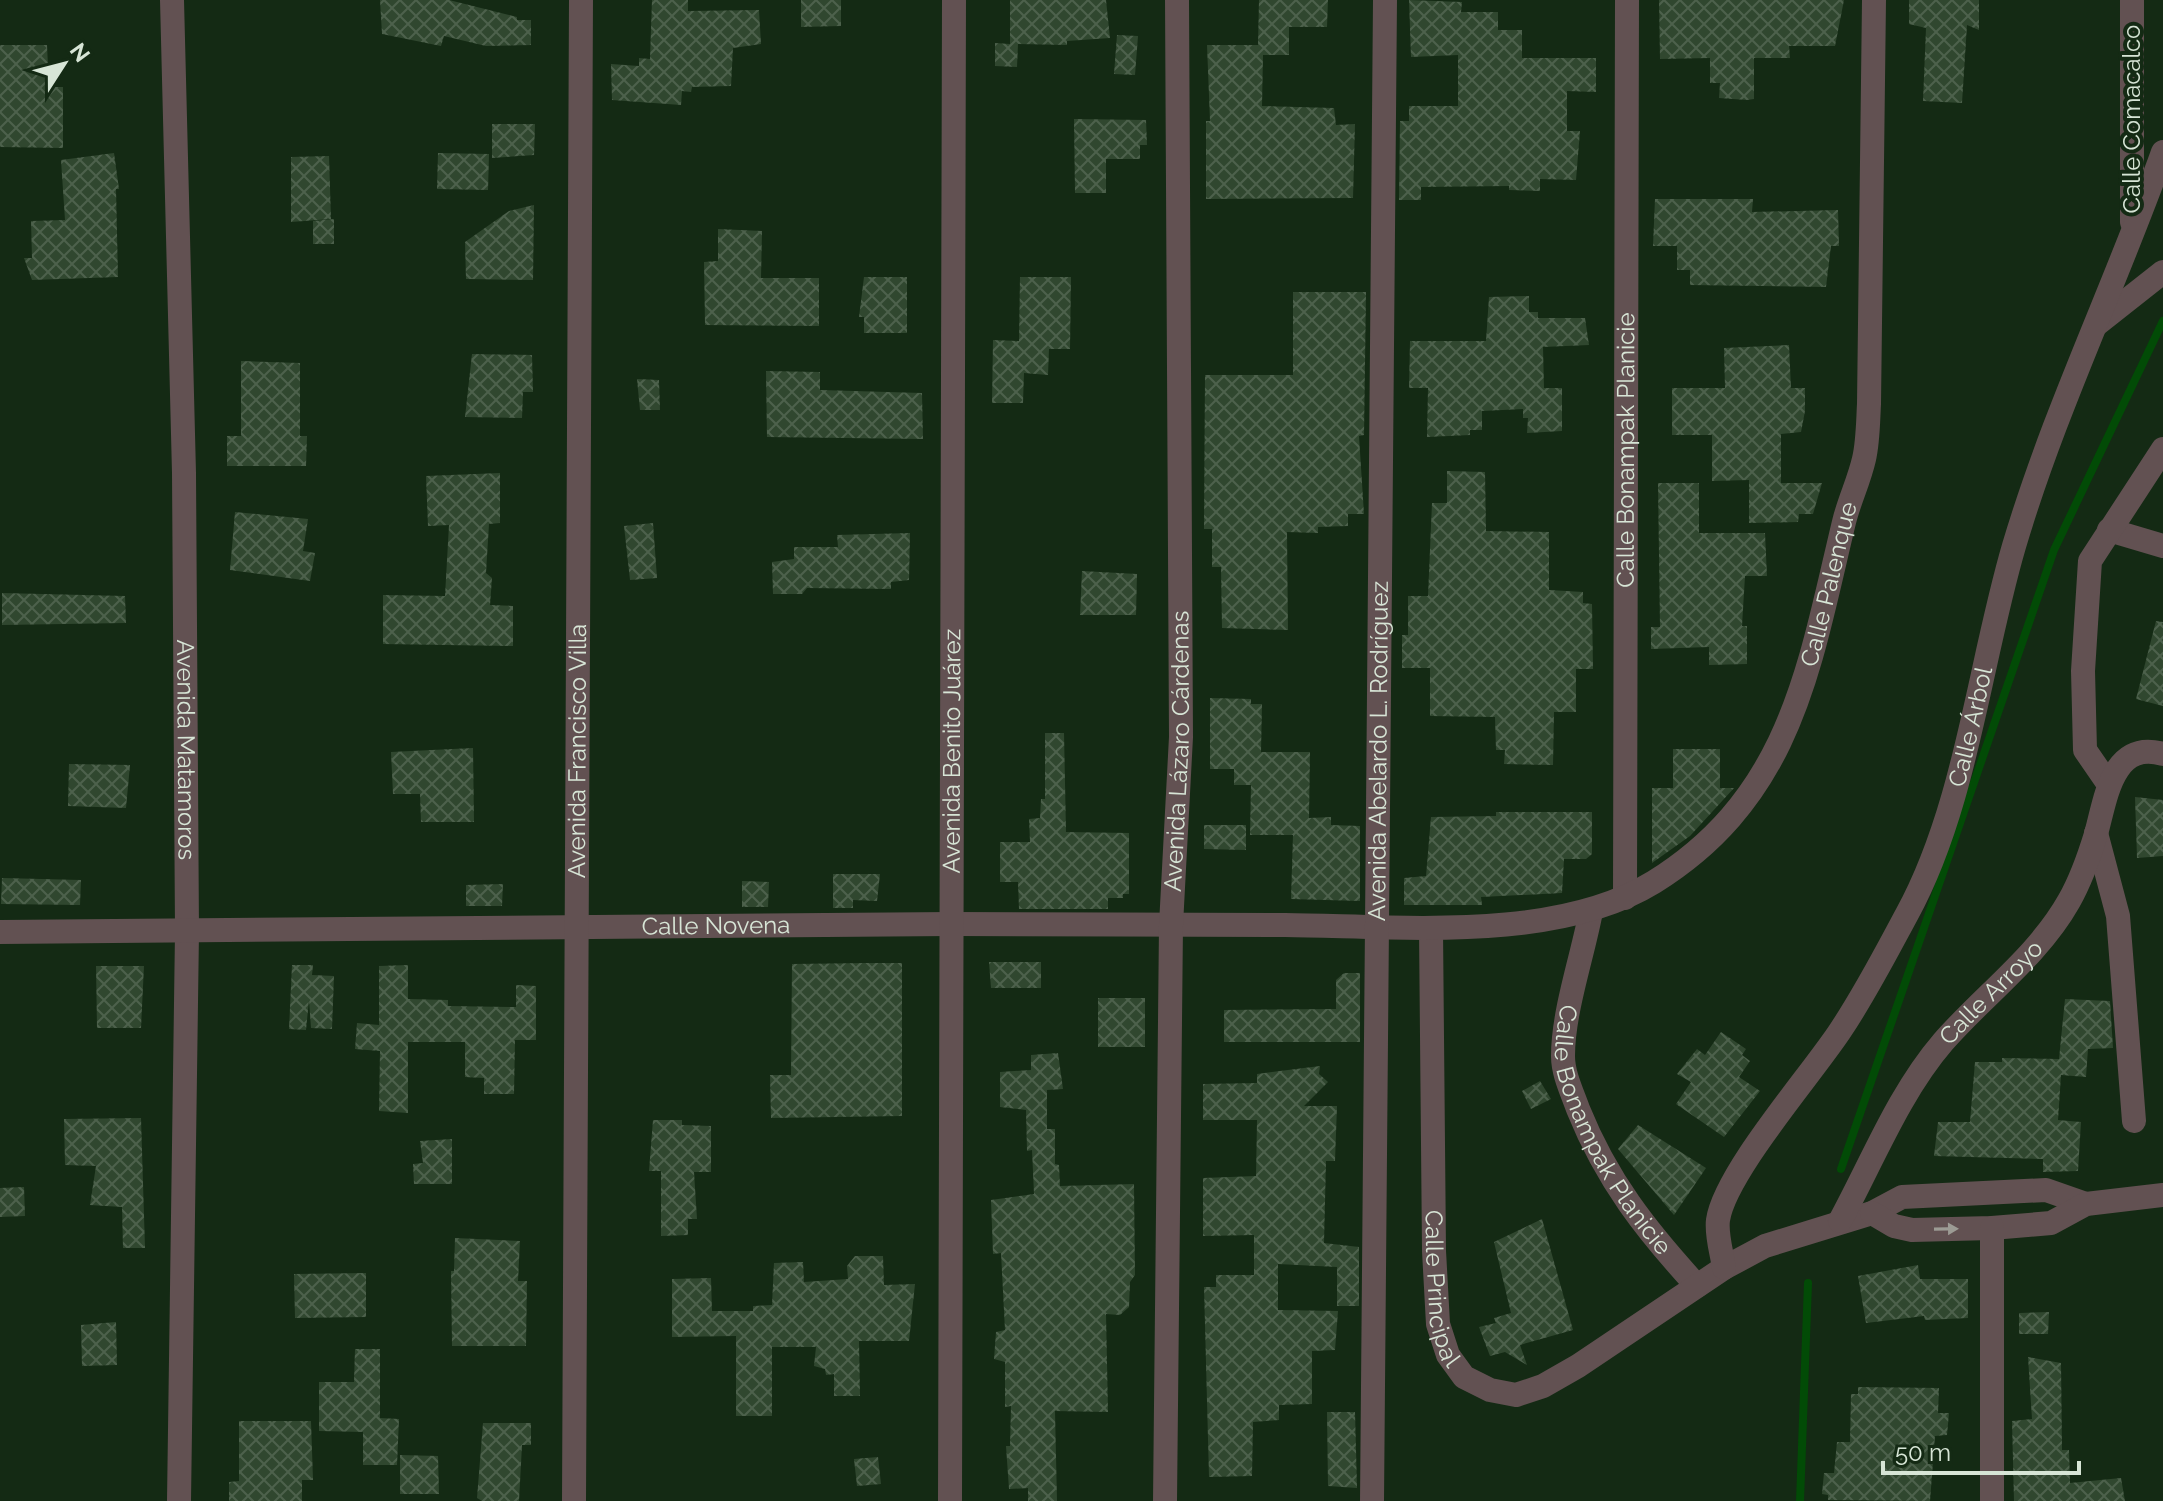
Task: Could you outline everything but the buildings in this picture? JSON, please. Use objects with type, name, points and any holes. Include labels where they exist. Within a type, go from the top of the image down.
[{"type":"street","name":"Avenida Matamoros","points":[[172,0],[184,473],[187,932],[179,1501]]},
{"type":"street","name":"Avenida Francisco Villa","points":[[574,1501],[581,0]]},
{"type":"street","name":"Avenida Benito Juárez","points":[[950,1501],[954,0]]},
{"type":"street","name":"Avenida Lázaro Cárdenas","points":[[1165,1501],[1171,925],[1181,737],[1177,0]]},
{"type":"street","name":"Avenida Abelardo L. Rodríguez","points":[[1372,1501],[1385,0]]},
{"type":"street","name":"Calle Bonampak Planicie","points":[[1625,898],[1627,0]]},
{"type":"street","name":"Calle Palenque","points":[[1431,929],[1591,911],[1625,898],[1685,859],[1742,804],[1766,773],[1806,675],[1832,581],[1844,521],[1865,457],[1869,404],[1874,0]]},
{"type":"street","name":"Calle Comacalco","points":[[2132,0],[2132,238]]},
{"type":"street","name":"Calle Árbol","points":[[1724,1268],[1718,1220],[1737,1176],[1842,1029],[1929,872],[1953,794],[1993,620],[2015,543],[2163,152]]},
{"type":"street","points":[[2095,326],[2163,272]]},
{"type":"street","points":[[2107,782],[2085,750],[2083,671],[2090,561],[2163,449]]},
{"type":"street","points":[[2109,530],[2163,546]]},
{"type":"street","name":"Calle Arroyo","points":[[1840,1221],[1898,1112],[1942,1044],[2042,940],[2068,903],[2096,833],[2107,782],[2126,759],[2137,752],[2163,754]]},
{"type":"street","points":[[2096,833],[2118,916],[2134,1121]]},
{"type":"street","name":"Calle Bonampak Planicie","points":[[1591,911],[1563,1057],[1568,1083],[1588,1133],[1619,1191],[1641,1224],[1697,1286]]},
{"type":"street","name":"Calle Novena","points":[[0,932],[953,924],[1379,926],[1431,929]]},
{"type":"street","name":"Calle Principal","points":[[1431,929],[1438,1324],[1448,1355],[1464,1377],[1490,1390],[1516,1395],[1578,1366],[1724,1268],[1765,1246],[1872,1213],[1902,1197],[2046,1190],[2086,1204]]},
{"type":"street","name":"Calle Principal","points":[[1872,1213],[1903,1228],[1992,1228],[2051,1223],[2086,1204],[2163,1195]]},
{"type":"street","points":[[1992,1228],[1992,1501]]},
{"type":"waterway","points":[[1841,1169],[2054,550],[2163,321]]},
{"type":"waterway","points":[[1800,1501],[1808,1283]]}]
